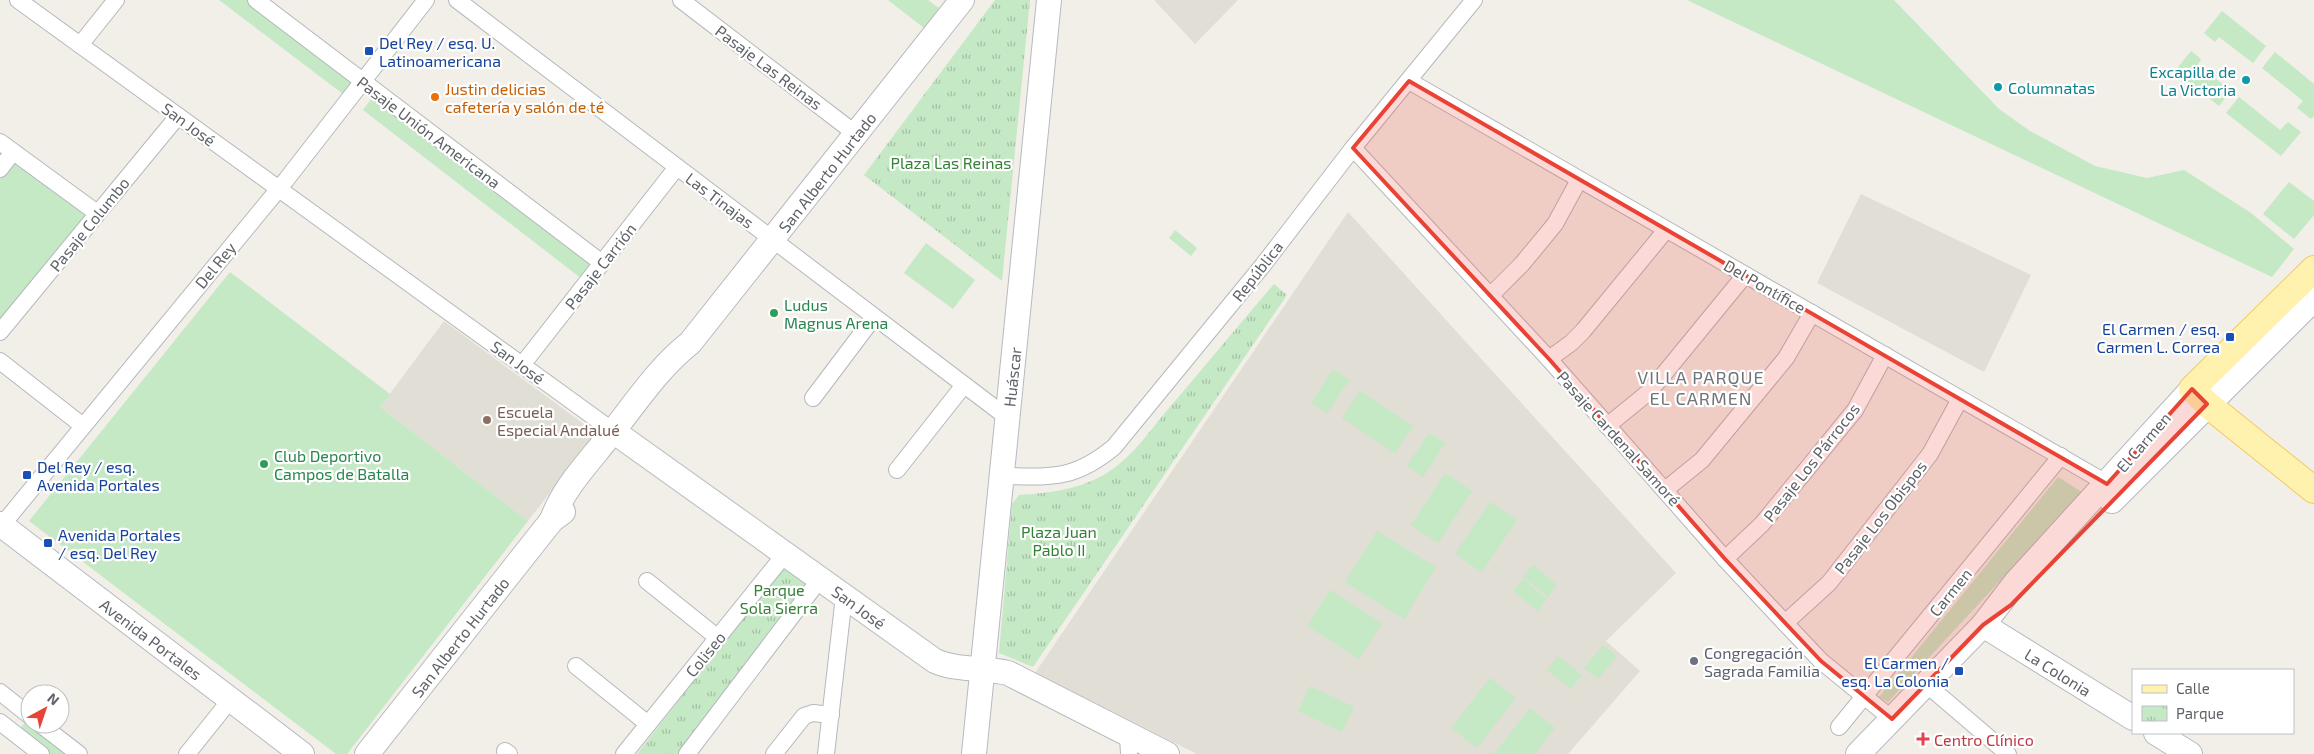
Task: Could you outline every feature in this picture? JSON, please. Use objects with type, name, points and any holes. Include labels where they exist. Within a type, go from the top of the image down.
[{"type":"main road","name":"Huáscar","points":[[974,754],[1049,0]]},
{"type":"main road","name":"San Alberto Hurtado","points":[[367,754],[552,520],[571,504],[618,435],[674,374],[690,343],[774,240],[955,2]]},
{"type":"main road","name":"El Carmen","points":[[1858,754],[1983,625],[2011,605],[2114,487],[2199,397],[2314,269]]},
{"type":"main road","name":"El Carmen","points":[[2199,397],[2314,299]]},
{"type":"main road","points":[[2199,397],[2314,490]]},
{"type":"main road","name":"San José","points":[[618,435],[934,661],[952,667],[1008,673],[1129,744],[1167,754]]},
{"type":"main road","name":"Avenida Portales","points":[[1,525],[302,754]]},
{"type":"main road","name":"La Colonia","points":[[1983,625],[2132,717]]},
{"type":"main road","points":[[2158,734],[2190,754]]},
{"type":"street","name":"San José","points":[[18,0],[618,435]]},
{"type":"street","points":[[80,45],[116,0]]},
{"type":"street","name":"Pasaje Unión Americana","points":[[256,0],[602,264]]},
{"type":"street","name":"Del Rey","points":[[1,525],[279,189],[426,0]]},
{"type":"street","name":"Las Tinajas","points":[[457,0],[1008,418]]},
{"type":"street","name":"Pasaje Las Reinas","points":[[681,0],[856,134]]},
{"type":"street","name":"República","points":[[1002,476],[1048,477],[1067,475],[1096,462],[1114,447],[1263,265],[1353,148],[1409,82],[1474,0]]},
{"type":"street","name":"Del Pontífice","points":[[1409,82],[2114,487]]},
{"type":"street","name":"Pasaje Columbo","points":[[0,332],[178,116]]},
{"type":"street","points":[[0,169],[7,147],[97,214]]},
{"type":"street","name":"Pasaje Cardenal Samoré","points":[[1353,148],[1491,295],[1785,623],[1821,661],[1892,719]]},
{"type":"street","name":"Pasaje Carrión","points":[[522,365],[677,167]]},
{"type":"street","points":[[1491,295],[1522,264],[1554,224],[1579,180]]},
{"type":"street","points":[[1549,359],[1583,331],[1666,230]]},
{"type":"street","points":[[1607,426],[1650,391],[1745,275]]},
{"type":"street","points":[[1665,490],[1702,460],[1786,358],[1812,314]]},
{"type":"street","points":[[813,398],[874,317]]},
{"type":"street","name":"Pasaje Los Párrocos","points":[[1725,558],[1762,524],[1855,410],[1885,356]]},
{"type":"street","points":[[0,360],[83,426]]},
{"type":"street","points":[[897,470],[964,385]]},
{"type":"street","name":"Pasaje Los Obispos","points":[[1785,623],[1829,583],[1930,454],[1960,399]]},
{"type":"street","name":"Carmen","points":[[1839,727],[2061,456]]},
{"type":"street","name":"Coliseo","points":[[624,754],[785,554]]},
{"type":"street","points":[[687,754],[820,579]]},
{"type":"street","points":[[648,581],[718,638]]},
{"type":"street","points":[[826,754],[844,596]]},
{"type":"street","points":[[576,666],[648,724]]},
{"type":"street","points":[[1926,684],[2008,754]]},
{"type":"street","points":[[0,692],[20,708]]},
{"type":"street","points":[[187,754],[231,700]]},
{"type":"street","points":[[774,754],[804,716],[814,713],[831,715]]},
{"type":"street","points":[[3,730],[41,754]]},
{"type":"street","points":[[53,734],[79,754]]},
{"type":"highlighted area","points":[[1409,81],[2107,484],[2192,389],[2207,404],[2011,605],[1983,625],[1892,719],[1821,661],[1725,559],[1549,359],[1353,148]]},
{"type":"shaded area","points":[[1154,0],[1238,0],[1195,44]]},
{"type":"shaded area","points":[[1861,194],[2031,275],[1984,372],[1817,283]]},
{"type":"shaded area","points":[[1348,212],[1676,573],[1606,641],[1640,671],[1568,754],[1197,754],[1035,673]]},
{"type":"shaded area","name":"Escuela Especial Andalué","points":[[444,321],[596,433],[528,521],[380,407]]},
{"type":"green space","points":[[219,0],[251,0],[355,79],[343,94]]},
{"type":"green space","points":[[888,0],[928,0],[939,8],[924,28]]},
{"type":"green space","name":"Plaza Las Reinas","points":[[995,0],[1030,0],[1002,281],[864,175]]},
{"type":"green space","points":[[1687,0],[1894,0],[1999,109],[2030,131],[2095,166],[2147,178],[2184,170],[2251,213],[2294,249],[2272,277]]},
{"type":"green space","points":[[2222,11],[2266,46],[2253,63],[2219,37],[2215,42],[2204,33]]},
{"type":"green space","points":[[2191,51],[2201,59],[2198,64],[2231,91],[2219,106],[2175,71]]},
{"type":"green space","points":[[2275,52],[2314,84],[2314,116],[2311,119],[2297,108],[2303,101],[2262,68]]},
{"type":"green space","points":[[375,94],[598,266],[586,282],[363,110]]},
{"type":"green space","points":[[2239,97],[2280,130],[2288,122],[2301,132],[2281,156],[2226,113]]},
{"type":"green space","points":[[13,160],[89,215],[0,326],[0,177]]},
{"type":"green space","points":[[2289,182],[2314,201],[2314,215],[2294,239],[2263,214]]},
{"type":"green space","points":[[1175,230],[1197,248],[1191,256],[1169,238]]},
{"type":"green space","points":[[926,243],[975,280],[953,309],[904,273]]},
{"type":"green space","name":"Club Deportivo Campos de Batalla","points":[[230,272],[390,394],[380,407],[528,521],[347,754],[336,754],[29,521]]},
{"type":"green space","name":"Plaza Juan Pablo II","points":[[1274,284],[1287,295],[1033,667],[999,653],[1012,504],[1019,495],[1043,493],[1078,486],[1100,477],[1119,465],[1142,441]]},
{"type":"green space","points":[[1333,369],[1349,380],[1327,413],[1311,403]]},
{"type":"green space","points":[[1360,391],[1413,426],[1395,453],[1342,418]]},
{"type":"green space","points":[[1429,433],[1445,443],[1423,477],[1407,466]]},
{"type":"green space","points":[[1445,473],[1472,491],[1438,543],[1411,525]]},
{"type":"green space","points":[[2058,477],[2082,492],[1888,702],[1879,697]]},
{"type":"green space","points":[[1490,502],[1517,520],[1482,572],[1455,554]]},
{"type":"green space","points":[[1377,531],[1436,567],[1404,619],[1345,582]]},
{"type":"green space","name":"Parque Sola Sierra","points":[[784,565],[811,584],[678,754],[637,754]]},
{"type":"green space","points":[[1533,565],[1557,585],[1548,597],[1523,577]]},
{"type":"green space","points":[[1523,579],[1547,599],[1538,611],[1513,591]]},
{"type":"green space","points":[[1330,590],[1382,623],[1359,659],[1307,626]]},
{"type":"green space","points":[[1603,645],[1617,656],[1598,679],[1584,668]]},
{"type":"green space","points":[[1558,656],[1582,675],[1571,689],[1547,670]]},
{"type":"green space","points":[[1490,678],[1516,698],[1477,748],[1451,728]]},
{"type":"green space","points":[[1310,686],[1354,707],[1342,732],[1298,711]]},
{"type":"green space","points":[[1530,708],[1555,728],[1535,754],[1494,754]]},
{"type":"green space","points":[[22,734],[42,734],[67,754],[47,754]]},
{"type":"place","name":"Del Rey / esq. U. Latinoamericana","points":[[369,51]]},
{"type":"place","name":"Excapilla de La Victoria","points":[[2246,80]]},
{"type":"place","name":"Columnatas","points":[[1998,87]]},
{"type":"place","name":"Justin delicias cafetería y salón de té","points":[[435,97]]},
{"type":"place","name":"Ludus Magnus Arena","points":[[774,313]]},
{"type":"place","name":"El Carmen / esq. Carmen L. Correa","points":[[2230,337]]},
{"type":"place","name":"Escuela Especial Andalué","points":[[487,420]]},
{"type":"place","name":"Club Deportivo Campos de Batalla","points":[[264,464]]},
{"type":"place","name":"Del Rey / esq. Avenida Portales","points":[[27,475]]},
{"type":"place","name":"Avenida Portales / esq. Del Rey","points":[[48,543]]},
{"type":"place","name":"Congregación Sagrada Familia","points":[[1694,661]]},
{"type":"place","name":"El Carmen / esq. La Colonia","points":[[1959,671]]},
{"type":"place","name":"Centro Clínico","points":[[1923,739]]},
{"type":"district","name":"VILLA PARQUE EL CARMEN","points":[[1701,387]]}]
